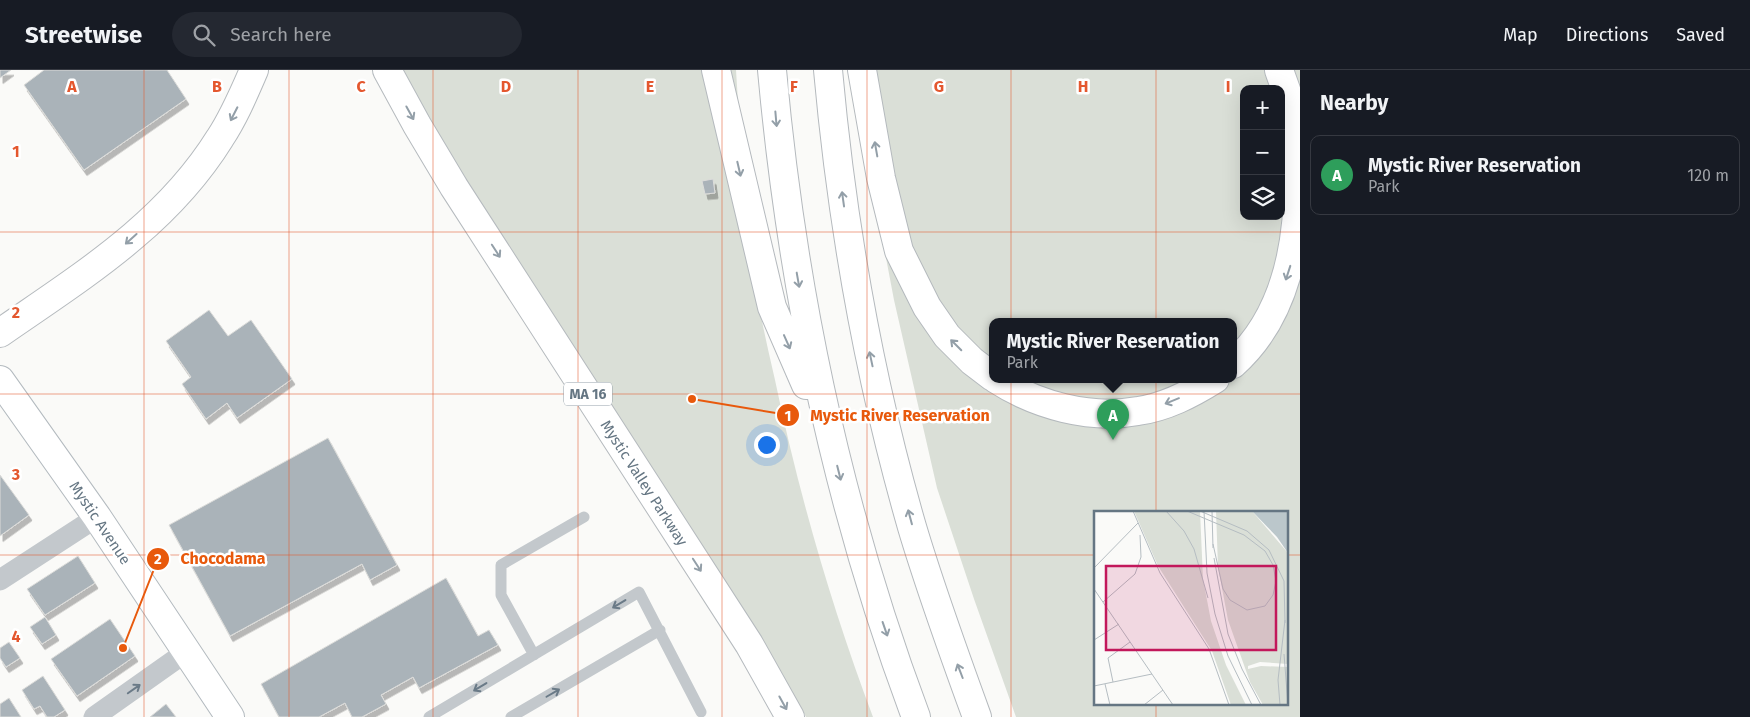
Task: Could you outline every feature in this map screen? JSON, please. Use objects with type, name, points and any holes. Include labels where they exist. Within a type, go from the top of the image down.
[{"type":"main road","points":[[0,333],[99,265],[163,210],[190,180],[214,148],[233,116],[254,70]]},
{"type":"main road","name":"Mystic Valley Parkway","points":[[387,70],[454,187],[749,644],[790,717]]},
{"type":"main road","points":[[716,70],[772,307],[832,443]]},
{"type":"main road","points":[[772,70],[785,200],[809,343],[832,443],[866,571],[916,717]]},
{"type":"main road","points":[[828,70],[850,249],[877,389],[917,544],[977,717]]},
{"type":"main road","points":[[862,70],[882,178],[899,251],[927,307],[947,336],[972,361],[989,374]]},
{"type":"main road","points":[[1237,360],[1264,328],[1280,296],[1291,263],[1297,230],[1299,188],[1297,146],[1291,107],[1279,70]]},
{"type":"main road","name":"Mystic Avenue","points":[[0,380],[97,517],[230,717]]},
{"type":"main road","points":[[1003,383],[1025,395],[1052,405],[1082,411],[1109,413],[1138,411],[1169,403],[1208,383]]},
{"type":"street","points":[[0,580],[97,517]]},
{"type":"street","points":[[94,717],[186,652]]},
{"type":"lane","points":[[534,655],[501,595],[501,566],[584,517]]},
{"type":"lane","points":[[429,717],[639,592],[702,712]]},
{"type":"lane","points":[[511,717],[660,630]]},
{"type":"shaded area","points":[[400,70],[736,70],[749,238],[756,292],[765,336],[784,423],[818,551],[830,593],[873,717],[806,717],[764,643],[450,156]]},
{"type":"shaded area","points":[[855,70],[1300,70],[1300,717],[1016,717],[937,488],[894,300],[879,221]]},
{"type":"building","points":[[0,70],[11,70],[0,78]]},
{"type":"building","points":[[44,70],[167,70],[186,99],[84,170],[24,85]]},
{"type":"building","points":[[713,179],[715,193],[705,194],[702,181]]},
{"type":"building","points":[[209,310],[228,336],[251,320],[292,379],[237,418],[227,403],[206,419],[182,384],[191,377],[166,341]]},
{"type":"building","points":[[328,438],[397,565],[370,580],[362,564],[230,636],[169,525]]},
{"type":"building","points":[[0,475],[29,515],[0,536]]},
{"type":"building","points":[[78,556],[95,583],[45,615],[27,589]]},
{"type":"building","points":[[446,578],[478,636],[489,630],[498,645],[419,688],[413,677],[381,695],[386,704],[362,717],[352,717],[345,703],[319,717],[279,717],[261,684]]},
{"type":"building","points":[[45,617],[56,635],[42,644],[30,627]]},
{"type":"building","points":[[110,619],[135,656],[77,696],[51,659]]},
{"type":"building","points":[[9,642],[20,658],[6,667],[0,658],[0,648]]},
{"type":"building","points":[[43,676],[65,710],[54,717],[47,717],[40,706],[34,709],[22,690]]},
{"type":"building","points":[[9,698],[21,717],[0,717],[0,704]]},
{"type":"building","points":[[166,704],[176,717],[150,717]]},
{"type":"place","name":"Mystic River Reservation","points":[[692,399]]},
{"type":"place","name":"Mystic River Reservation","points":[[1113,440]]},
{"type":"place","name":"Chocodama","points":[[123,648]]}]
